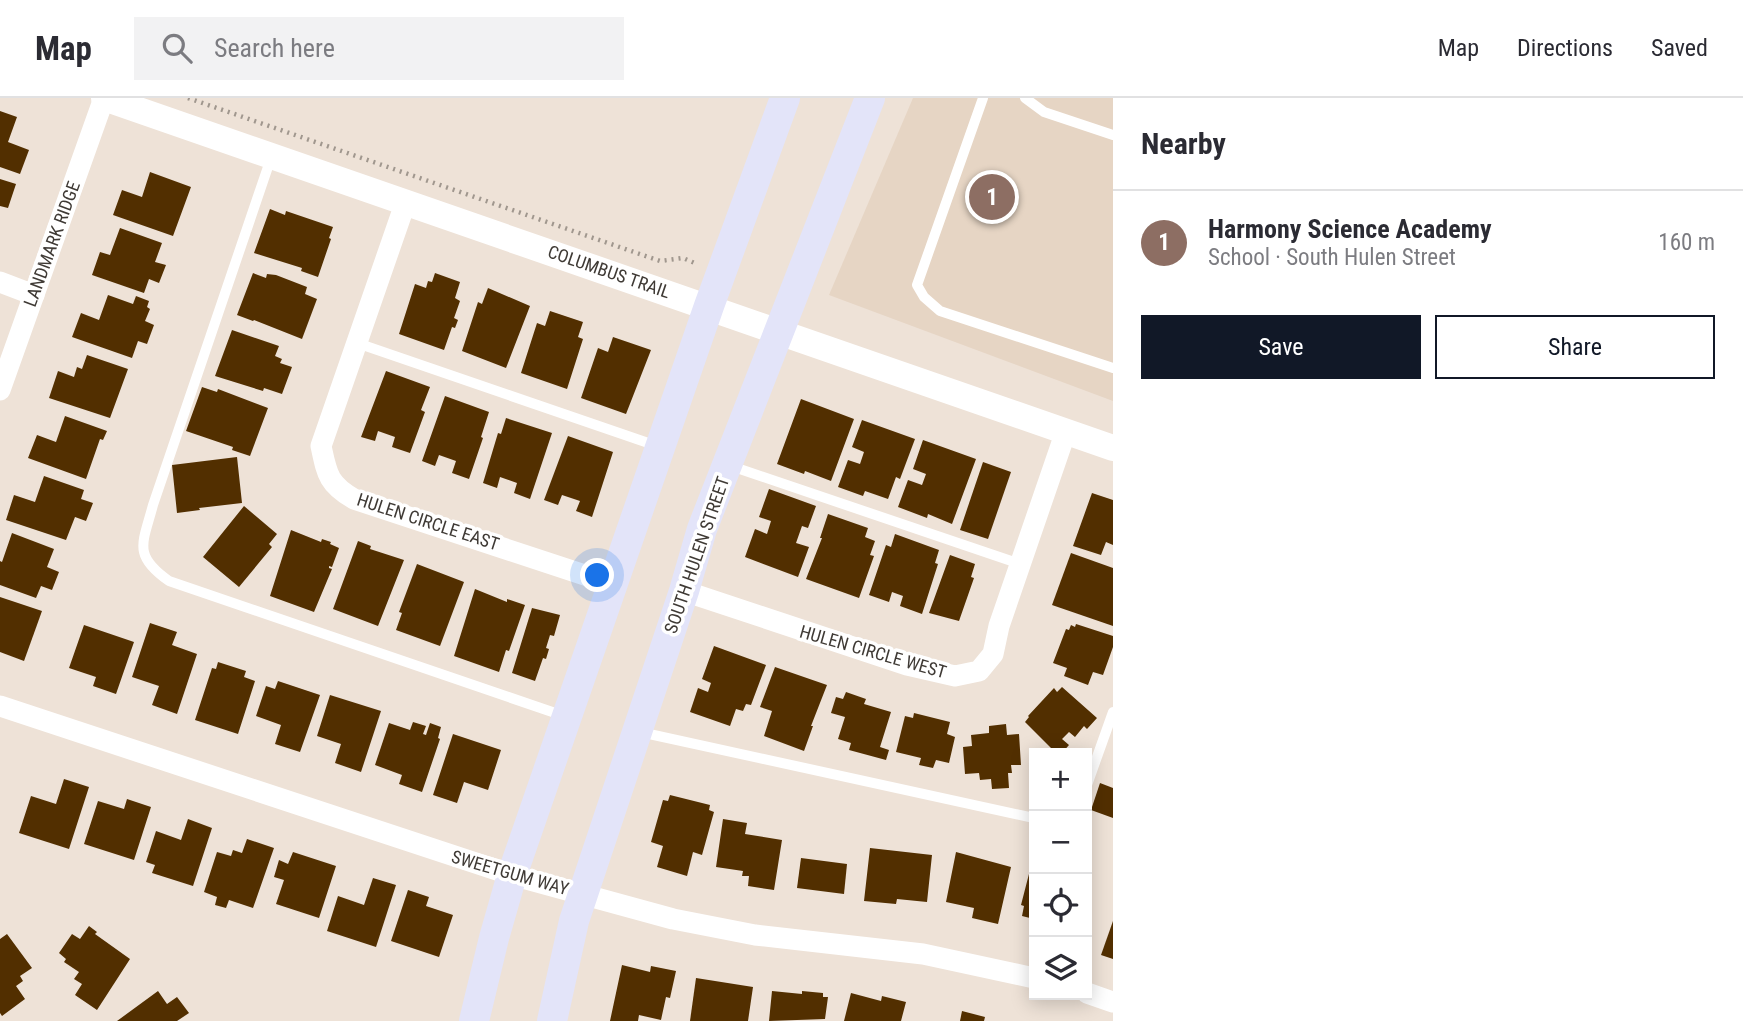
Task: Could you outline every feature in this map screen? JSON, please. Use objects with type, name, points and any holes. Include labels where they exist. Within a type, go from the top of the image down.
[{"type":"main road","points":[[474,1021],[512,875],[659,447],[785,98]]},
{"type":"main road","name":"SOUTH HULEN STREET","points":[[552,1021],[573,921],[684,591],[702,529],[870,98]]},
{"type":"street","name":"COLUMBUS TRAIL","points":[[104,98],[1113,448]]},
{"type":"street","name":"LANDMARK RIDGE","points":[[0,390],[104,98]]},
{"type":"street","name":"HULEN CIRCLE EAST","points":[[406,201],[321,446],[327,475],[338,489],[354,499],[612,584]]},
{"type":"street","points":[[0,282],[34,295]]},
{"type":"street","name":"HULEN CIRCLE WEST","points":[[684,591],[907,665],[955,676],[979,671],[993,654],[999,626],[1066,431]]},
{"type":"street","name":"SWEETGUM WAY","points":[[0,706],[512,875],[673,919],[755,935],[923,954],[1029,977]]},
{"type":"street","points":[[1092,995],[1113,1002]]},
{"type":"lane","points":[[983,98],[917,285],[924,297],[940,311],[1113,368]]},
{"type":"lane","points":[[1025,98],[1044,112],[1113,135]]},
{"type":"lane","points":[[272,155],[153,505],[142,546],[150,568],[169,581],[566,717]]},
{"type":"lane","points":[[357,342],[659,447]]},
{"type":"lane","points":[[727,465],[1020,564]]},
{"type":"lane","points":[[1092,771],[1113,712]]},
{"type":"lane","points":[[637,731],[1029,817]]},
{"type":"path","points":[[188,98],[660,261],[683,258],[698,264],[699,274]]},
{"type":"shaded area","points":[[913,98],[1113,98],[1113,401],[829,295]]},
{"type":"building","points":[[0,111],[17,117],[8,142],[29,150],[20,174],[0,167]]},
{"type":"building","points":[[150,172],[191,187],[173,236],[113,215],[122,190],[142,197]]},
{"type":"building","points":[[0,179],[16,184],[8,208],[0,206]]},
{"type":"building","points":[[270,209],[285,215],[286,211],[333,227],[318,277],[301,271],[302,268],[254,253]]},
{"type":"building","points":[[120,228],[162,243],[155,262],[166,265],[159,283],[149,279],[144,293],[92,275],[100,252],[110,255]]},
{"type":"building","points":[[253,273],[266,278],[267,274],[276,275],[307,287],[305,294],[317,299],[302,339],[237,315]]},
{"type":"building","points":[[435,273],[460,282],[455,298],[460,301],[454,318],[458,320],[455,328],[452,327],[444,350],[399,334],[415,284],[426,288]]},
{"type":"building","points":[[488,288],[530,306],[506,368],[462,351],[478,302],[482,304]]},
{"type":"building","points":[[108,295],[133,304],[136,296],[149,301],[147,307],[150,309],[145,321],[154,325],[147,344],[138,341],[132,358],[72,337],[81,313],[99,320]]},
{"type":"building","points":[[550,311],[583,322],[578,337],[583,339],[567,389],[521,373],[537,323],[545,326]]},
{"type":"building","points":[[232,330],[279,346],[275,356],[282,359],[280,363],[292,367],[282,394],[215,376]]},
{"type":"building","points":[[613,337],[651,350],[626,414],[581,398],[598,348],[608,352]]},
{"type":"building","points":[[87,355],[128,369],[110,418],[49,398],[58,371],[74,377],[77,367],[82,369]]},
{"type":"building","points":[[386,371],[430,387],[421,410],[425,412],[410,453],[392,447],[395,437],[378,431],[375,441],[361,437]]},
{"type":"building","points":[[202,387],[217,392],[218,389],[268,408],[250,456],[232,450],[233,447],[186,431]]},
{"type":"building","points":[[445,396],[489,412],[469,479],[452,473],[456,461],[439,455],[435,466],[422,461]]},
{"type":"building","points":[[801,399],[854,419],[831,481],[777,464]]},
{"type":"building","points":[[65,416],[107,431],[103,440],[100,439],[86,479],[28,458],[37,435],[56,442]]},
{"type":"building","points":[[506,418],[552,433],[530,499],[514,493],[517,483],[500,477],[497,488],[483,483],[498,433],[501,434]]},
{"type":"building","points":[[862,420],[915,439],[900,479],[896,477],[888,499],[865,491],[863,496],[838,487],[848,460],[860,464],[864,452],[852,447]]},
{"type":"building","points":[[568,436],[613,452],[592,517],[576,511],[580,501],[562,495],[558,505],[544,500]]},
{"type":"building","points":[[923,440],[976,459],[952,524],[928,514],[927,518],[898,507],[908,480],[922,485],[926,474],[913,469]]},
{"type":"building","points":[[237,457],[242,503],[177,513],[172,465]]},
{"type":"building","points":[[983,462],[1011,472],[988,539],[960,530]]},
{"type":"building","points":[[44,476],[84,490],[81,499],[93,503],[86,521],[75,517],[66,540],[6,520],[14,495],[35,502]]},
{"type":"building","points":[[769,489],[816,506],[808,528],[802,526],[796,543],[809,547],[798,577],[745,557],[755,529],[767,534],[771,521],[759,517]]},
{"type":"building","points":[[1092,493],[1113,500],[1113,545],[1106,542],[1101,555],[1073,546]]},
{"type":"building","points":[[244,506],[277,534],[269,544],[272,547],[239,587],[203,557]]},
{"type":"building","points":[[828,514],[868,528],[865,537],[875,541],[870,555],[874,556],[859,598],[806,579]]},
{"type":"building","points":[[291,530],[321,542],[322,539],[331,542],[330,544],[339,548],[332,567],[329,566],[332,569],[314,612],[270,596]]},
{"type":"building","points":[[12,533],[54,549],[47,567],[59,572],[52,590],[41,586],[36,598],[0,585],[0,561],[2,562]]},
{"type":"building","points":[[895,534],[939,550],[935,563],[938,564],[922,614],[900,606],[903,596],[892,592],[889,602],[869,595],[886,545],[891,547]]},
{"type":"building","points":[[358,541],[371,546],[370,549],[404,560],[378,626],[333,609]]},
{"type":"building","points":[[1071,553],[1113,568],[1113,626],[1052,605]]},
{"type":"building","points":[[950,555],[975,564],[971,577],[974,578],[959,621],[929,613]]},
{"type":"building","points":[[417,564],[464,582],[440,646],[396,630],[402,613],[399,612]]},
{"type":"building","points":[[475,589],[507,602],[507,599],[525,605],[499,672],[454,656]]},
{"type":"building","points":[[0,597],[42,611],[24,661],[0,652]]},
{"type":"building","points":[[532,608],[560,615],[554,636],[550,635],[546,659],[543,658],[535,681],[512,673]]},
{"type":"building","points":[[150,623],[177,632],[172,645],[197,654],[177,714],[152,705],[159,686],[132,677]]},
{"type":"building","points":[[1076,624],[1113,636],[1113,647],[1103,675],[1093,672],[1088,685],[1064,676],[1067,668],[1053,663],[1066,629],[1069,630],[1071,625],[1075,627]]},
{"type":"building","points":[[84,625],[134,642],[116,694],[93,686],[96,677],[69,668]]},
{"type":"building","points":[[714,646],[766,665],[751,705],[746,704],[743,711],[736,709],[730,726],[690,712],[698,688],[708,692],[711,683],[702,679]]},
{"type":"building","points":[[218,662],[246,671],[244,677],[255,681],[238,734],[195,720],[212,668],[216,669]]},
{"type":"building","points":[[775,667],[827,685],[804,751],[764,736],[772,711],[760,707]]},
{"type":"building","points":[[278,681],[320,695],[300,752],[275,744],[281,725],[256,716],[266,686],[275,689]]},
{"type":"building","points":[[1062,687],[1097,718],[1087,729],[1084,726],[1075,737],[1069,732],[1062,739],[1069,745],[1066,748],[1051,748],[1025,722],[1054,688],[1057,692]]},
{"type":"building","points":[[846,692],[866,699],[864,704],[891,712],[880,747],[889,750],[886,760],[849,750],[851,743],[838,739],[845,717],[831,713],[836,697],[843,699]]},
{"type":"building","points":[[330,695],[381,711],[361,772],[335,763],[341,744],[317,736]]},
{"type":"building","points":[[914,713],[950,722],[947,734],[955,737],[949,763],[936,760],[933,768],[919,765],[921,758],[896,752],[905,716],[913,718]]},
{"type":"building","points":[[413,722],[426,726],[423,734],[426,735],[430,723],[441,727],[440,739],[422,792],[399,784],[402,775],[375,765],[389,723],[410,730]]},
{"type":"building","points":[[1006,724],[1007,735],[1019,734],[1021,765],[1011,765],[1012,773],[1008,773],[1009,788],[992,789],[991,779],[980,780],[979,773],[965,774],[963,747],[972,746],[971,735],[989,733],[989,726]]},
{"type":"building","points":[[453,734],[501,750],[488,790],[464,782],[457,803],[433,795]]},
{"type":"building","points":[[64,779],[89,787],[69,849],[19,833],[31,796],[56,804]]},
{"type":"building","points":[[1100,783],[1113,788],[1113,818],[1092,810]]},
{"type":"building","points":[[670,795],[710,805],[709,810],[714,812],[702,855],[693,852],[687,876],[657,867],[663,846],[651,842],[663,800],[668,801]]},
{"type":"building","points":[[127,799],[151,807],[134,860],[84,844],[98,801],[124,809]]},
{"type":"building","points":[[188,819],[212,828],[193,886],[152,873],[155,865],[146,862],[156,831],[181,840]]},
{"type":"building","points":[[723,819],[747,823],[745,834],[782,840],[774,890],[748,886],[749,876],[742,876],[743,871],[716,867]]},
{"type":"building","points":[[247,839],[274,848],[253,908],[229,900],[226,908],[215,905],[217,897],[204,892],[217,852],[231,856],[233,850],[242,853]]},
{"type":"building","points":[[870,848],[932,855],[927,902],[897,899],[896,904],[864,901]]},
{"type":"building","points":[[293,852],[336,866],[319,918],[276,904],[284,880],[274,877],[279,860],[288,864]]},
{"type":"building","points":[[956,852],[1011,867],[998,924],[972,918],[974,908],[946,902]]},
{"type":"building","points":[[801,858],[847,864],[844,894],[797,888]]},
{"type":"building","points":[[1029,874],[1029,918],[1022,916],[1024,906],[1021,905]]},
{"type":"building","points":[[373,878],[396,885],[376,947],[327,931],[338,896],[364,905]]},
{"type":"building","points":[[408,890],[429,897],[426,906],[453,915],[439,957],[391,941]]},
{"type":"building","points":[[1113,921],[1113,959],[1101,955]]},
{"type":"building","points":[[89,926],[97,932],[95,934],[130,959],[97,1010],[75,995],[82,984],[74,979],[79,972],[64,962],[66,959],[59,953],[72,934],[80,939]]},
{"type":"building","points":[[7,934],[32,968],[20,976],[23,981],[16,986],[25,999],[2,1016],[0,939]]},
{"type":"building","points":[[622,965],[650,972],[651,966],[676,971],[670,998],[666,997],[661,1020],[639,1015],[638,1021],[610,1021]]},
{"type":"building","points":[[696,978],[753,987],[748,1021],[690,1021]]},
{"type":"building","points":[[158,991],[167,1004],[177,997],[189,1013],[177,1021],[117,1021]]},
{"type":"building","points":[[772,991],[823,993],[823,997],[828,997],[825,1019],[769,1021]]},
{"type":"building","points":[[851,993],[881,1001],[882,996],[906,1002],[901,1021],[844,1021]]},
{"type":"building","points":[[962,1011],[985,1017],[984,1021],[960,1021]]},
{"type":"place","name":"Harmony Science Academy","points":[[992,197]]}]
